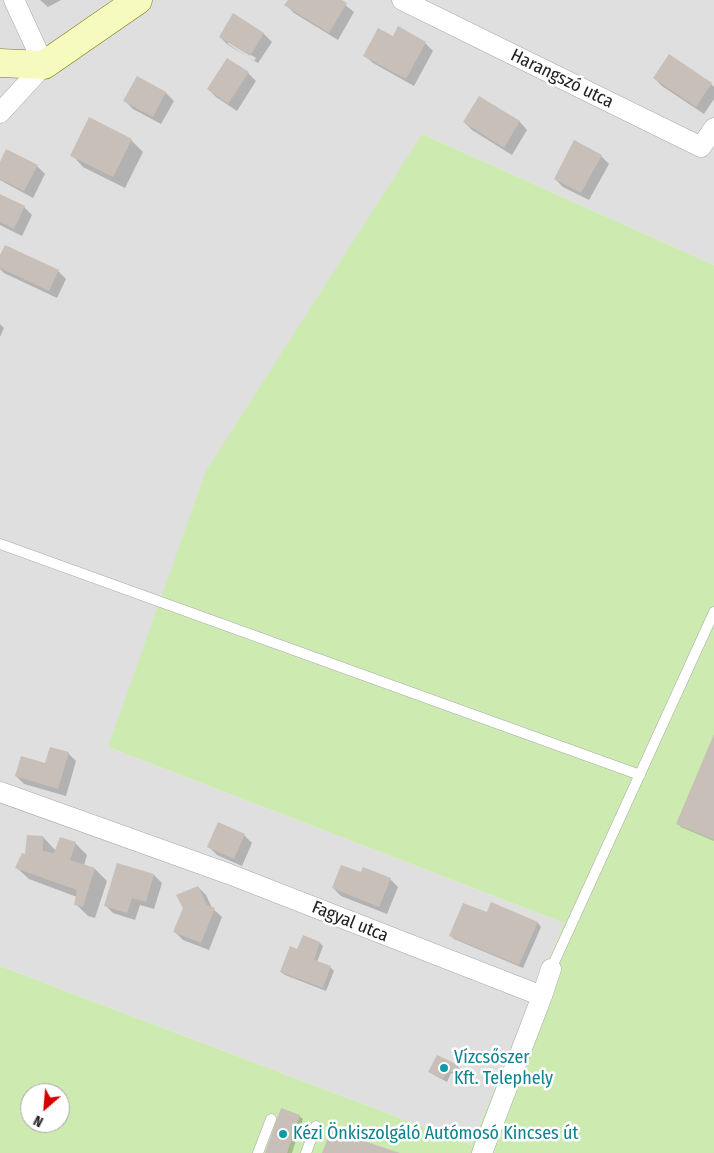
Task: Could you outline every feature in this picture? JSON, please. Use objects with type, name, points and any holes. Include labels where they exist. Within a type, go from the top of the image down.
[{"type":"street","points":[[14,0],[44,65]]},
{"type":"street","points":[[0,113],[44,65],[138,0]]},
{"type":"street","name":"Harangszó utca","points":[[402,0],[701,147],[714,128]]},
{"type":"street","points":[[0,63],[44,65]]},
{"type":"street","name":"Fagyal utca","points":[[0,792],[228,874],[542,996]]},
{"type":"street","points":[[482,1153],[552,969]]},
{"type":"lane","points":[[0,544],[640,775]]},
{"type":"lane","points":[[552,969],[714,612]]},
{"type":"lane","points":[[258,1153],[271,1118]]},
{"type":"lane","points":[[306,1153],[316,1126]]},
{"type":"shaded area","points":[[0,0],[714,0],[714,265],[422,134],[108,747],[564,923],[471,1145],[0,966]]},
{"type":"green space","points":[[422,134],[714,265],[714,1153],[0,1153],[0,966],[471,1145],[564,923],[108,747],[206,471]]},
{"type":"building","points":[[288,0],[342,0],[347,3],[329,33],[284,5]]},
{"type":"building","points":[[233,13],[264,33],[250,56],[219,37]]},
{"type":"building","points":[[398,26],[426,42],[406,79],[363,56],[378,28],[393,36]]},
{"type":"building","points":[[669,54],[712,83],[696,107],[653,78]]},
{"type":"building","points":[[227,58],[249,72],[228,104],[207,89]]},
{"type":"building","points":[[137,76],[166,92],[153,117],[123,101]]},
{"type":"building","points":[[479,96],[520,121],[504,148],[463,122]]},
{"type":"building","points":[[89,117],[132,139],[113,177],[70,156]]},
{"type":"building","points":[[574,140],[602,155],[581,193],[554,179]]},
{"type":"building","points":[[6,149],[38,165],[24,191],[0,179],[0,162]]},
{"type":"building","points":[[0,194],[25,206],[14,229],[0,222]]},
{"type":"building","points":[[5,245],[59,270],[49,291],[0,268],[0,255]]},
{"type":"building","points":[[714,734],[714,840],[676,824]]},
{"type":"building","points":[[50,747],[69,752],[58,789],[15,776],[21,756],[45,763]]},
{"type":"building","points":[[218,822],[245,834],[234,859],[207,847]]},
{"type":"building","points":[[27,835],[43,836],[43,851],[54,853],[60,837],[76,842],[70,860],[95,868],[83,907],[74,905],[77,890],[15,868],[22,853],[25,854]]},
{"type":"building","points":[[117,863],[154,874],[146,902],[132,898],[127,913],[104,906]]},
{"type":"building","points":[[341,865],[361,872],[363,867],[391,878],[379,907],[332,888]]},
{"type":"building","points":[[198,886],[207,905],[215,908],[201,943],[173,932],[183,908],[176,895]]},
{"type":"building","points":[[491,902],[538,922],[519,965],[449,936],[463,903],[487,912]]},
{"type":"building","points":[[303,935],[320,942],[314,960],[331,966],[323,988],[280,972],[290,946],[297,949]]},
{"type":"building","name":"Vízcsőszer Kft. Telephely","points":[[437,1055],[458,1065],[454,1073],[448,1070],[443,1079],[428,1072]]},
{"type":"building","name":"Kézi Önkiszolgáló Autómosó Kincses út","points":[[281,1108],[300,1115],[287,1153],[265,1153]]},
{"type":"building","points":[[331,1130],[400,1153],[322,1153]]},
{"type":"place","name":"Vízcsőszer Kft. Telephely","points":[[444,1068]]},
{"type":"place","name":"Kézi Önkiszolgáló Autómosó Kincses út","points":[[283,1134]]}]
